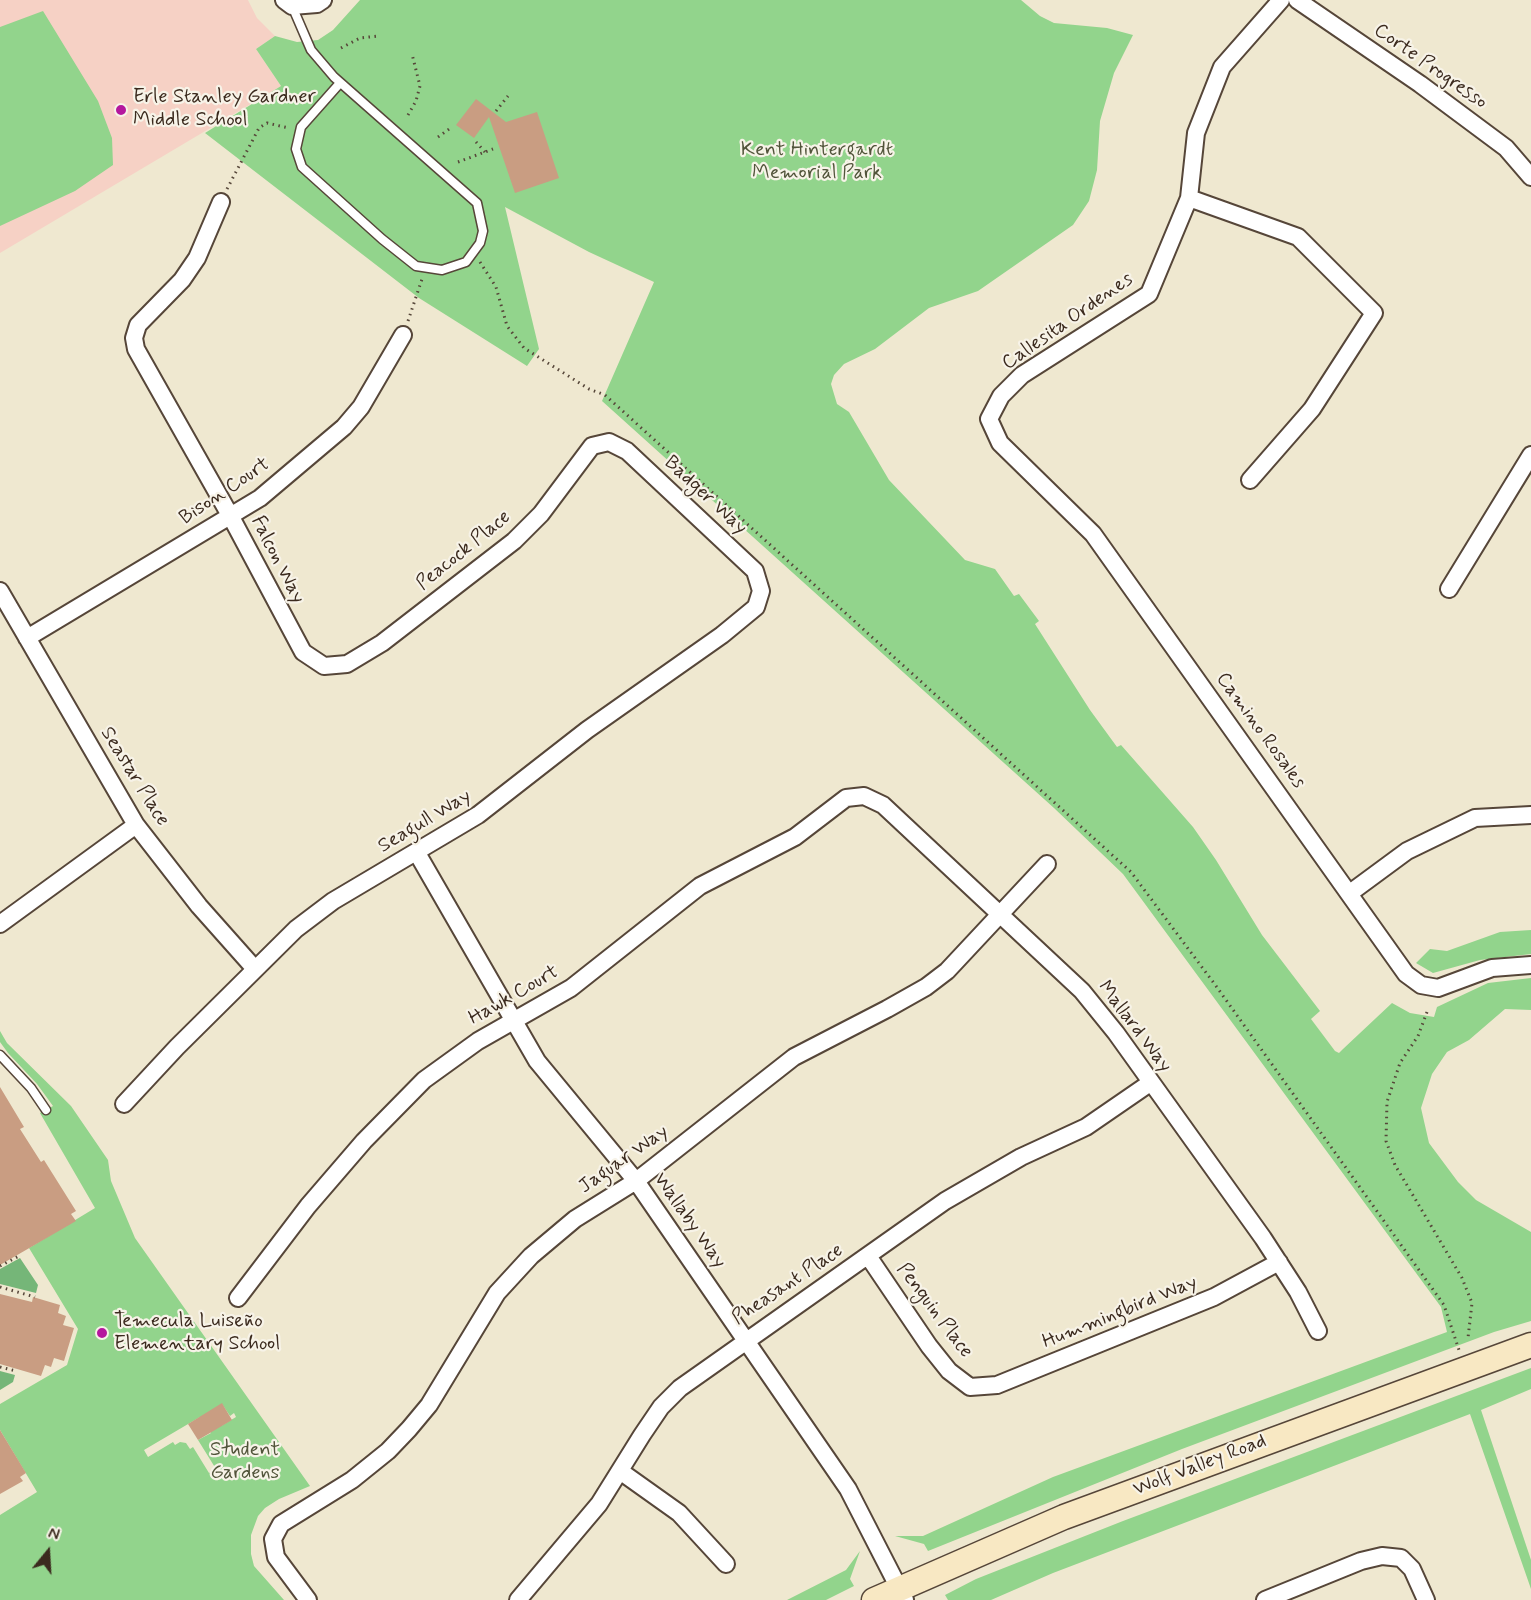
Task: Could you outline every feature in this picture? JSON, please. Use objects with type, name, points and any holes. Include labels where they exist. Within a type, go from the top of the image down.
[{"type":"main road","name":"Wolf Valley Road","points":[[874,1600],[902,1594],[1064,1517],[1531,1344]]},
{"type":"street","points":[[288,3],[317,4],[323,0]]},
{"type":"street","name":"Callesita Ordenes","points":[[989,419],[1001,396],[1023,375],[1149,294],[1189,198],[1196,133],[1222,67],[1281,0]]},
{"type":"street","name":"Corte Progresso","points":[[1297,0],[1420,84],[1506,148],[1531,177]]},
{"type":"street","points":[[1189,198],[1298,237],[1374,313],[1312,409],[1250,480]]},
{"type":"street","name":"Falcon Way","points":[[221,202],[197,258],[187,273],[138,325],[134,338],[136,349],[155,387],[231,517],[303,652],[324,666]]},
{"type":"street","name":"Bison Court","points":[[27,638],[260,498],[345,427],[371,392],[404,335]]},
{"type":"street","name":"Camino Rosales","points":[[989,419],[1000,443],[1093,534],[1406,974],[1421,985],[1438,988],[1492,969],[1531,965]]},
{"type":"street","name":"Badger Way","points":[[609,442],[627,451],[755,571],[761,591]]},
{"type":"street","name":"Peacock Place","points":[[324,666],[347,664],[382,643],[514,541],[541,514],[592,446],[609,442]]},
{"type":"street","points":[[1449,589],[1531,455]]},
{"type":"street","name":"Seastar Place","points":[[0,591],[136,825],[199,906],[255,969]]},
{"type":"street","name":"Seagull Way","points":[[124,1104],[296,929],[333,901],[478,815],[587,730],[722,635],[756,607],[761,591]]},
{"type":"street","name":"Mallard Way","points":[[864,796],[883,806],[1082,991],[1116,1033],[1279,1262],[1318,1331]]},
{"type":"street","name":"Hawk Court","points":[[238,1298],[308,1206],[364,1141],[424,1080],[478,1041],[571,988],[700,886],[795,837],[846,798],[864,796]]},
{"type":"street","points":[[1350,893],[1407,851],[1475,818],[1531,815]]},
{"type":"street","points":[[0,924],[136,825]]},
{"type":"street","name":"Wallaby Way","points":[[417,853],[537,1061],[636,1181],[848,1489],[902,1594]]},
{"type":"street","name":"Jaguar Way","points":[[308,1600],[276,1557],[273,1539],[281,1524],[352,1480],[388,1451],[409,1429],[429,1405],[497,1293],[531,1256],[575,1219],[636,1181],[794,1057],[926,987],[947,971],[1047,864]]},
{"type":"street","name":"Pheasant Place","points":[[518,1600],[575,1535],[661,1407],[699,1372],[945,1201],[1021,1157],[1086,1127],[1150,1083]]},
{"type":"street","name":"Penguin Place","points":[[868,1256],[929,1346],[949,1371],[970,1387]]},
{"type":"street","name":"Hummingbird Way","points":[[970,1387],[997,1385],[1214,1297],[1279,1262]]},
{"type":"street","points":[[620,1471],[679,1513],[726,1564]]},
{"type":"street","points":[[1265,1600],[1361,1561],[1382,1556],[1401,1558],[1412,1569],[1426,1600]]},
{"type":"lane","points":[[288,3],[311,50],[340,83],[430,164],[472,197],[480,211],[483,231],[474,253],[466,262],[442,270],[416,266],[309,176],[298,158],[299,131],[340,83]]},
{"type":"lane","points":[[0,1055],[32,1088],[46,1110]]},
{"type":"path","points":[[341,48],[360,38],[379,36]]},
{"type":"path","points":[[408,115],[416,101],[420,86],[412,54]]},
{"type":"path","points":[[496,111],[508,96]]},
{"type":"path","points":[[221,202],[259,128],[267,123],[278,123],[299,131]]},
{"type":"path","points":[[438,138],[452,127]]},
{"type":"path","points":[[476,142],[485,152]]},
{"type":"path","points":[[458,162],[492,149]]},
{"type":"path","points":[[474,253],[496,287],[507,326],[524,348],[589,389],[605,395],[1131,872],[1216,986],[1444,1305],[1465,1367]]},
{"type":"path","points":[[404,335],[425,268]]},
{"type":"path","points":[[1428,1012],[1418,1036],[1400,1063],[1389,1094],[1384,1125],[1386,1141],[1395,1165],[1462,1278],[1472,1303],[1468,1338]]},
{"type":"path","points":[[0,1266],[19,1256]]},
{"type":"path","points":[[0,1287],[35,1297]]},
{"type":"path","points":[[0,1367],[16,1371]]},
{"type":"shaded area","name":"Erle Stanley Gardner Middle School","points":[[0,0],[248,0],[257,18],[275,36],[256,49],[281,86],[0,253]]},
{"type":"green space","name":"Kent Hintergardt Memorial Park","points":[[360,0],[1021,0],[1040,16],[1054,23],[1107,28],[1133,35],[1114,73],[1100,121],[1097,170],[1089,201],[1073,225],[978,291],[929,308],[875,349],[844,364],[834,375],[831,384],[837,404],[849,412],[889,480],[965,560],[995,569],[1014,596],[1019,594],[1039,621],[1035,624],[1090,710],[1117,747],[1121,745],[1193,827],[1216,860],[1262,935],[1320,1011],[1311,1019],[1335,1051],[1339,1053],[1392,1003],[1410,1013],[1434,1017],[1437,1007],[1488,983],[1531,978],[1531,1010],[1505,1009],[1469,1040],[1447,1052],[1432,1074],[1421,1108],[1429,1143],[1458,1182],[1476,1200],[1531,1232],[1531,1321],[1494,1332],[1182,1449],[928,1551],[924,1544],[895,1536],[923,1536],[1053,1477],[1447,1332],[1441,1307],[1123,874],[1054,808],[602,401],[654,282],[589,252],[505,207],[539,349],[527,366],[419,298],[205,133],[281,86],[256,49],[275,36],[297,42],[318,40],[333,30]]},
{"type":"green space","points":[[43,11],[98,101],[112,138],[113,165],[75,191],[0,226],[0,27]]},
{"type":"green space","points":[[1531,930],[1531,954],[1480,960],[1433,973],[1416,963],[1430,949],[1447,951],[1500,932]]},
{"type":"green space","name":"Temecula Luiseño Elementary School","points":[[0,1031],[7,1043],[71,1106],[108,1160],[111,1181],[135,1238],[310,1486],[279,1499],[265,1508],[258,1516],[251,1535],[251,1554],[254,1566],[284,1600],[0,1600],[0,1515],[37,1492],[0,1430],[0,1404],[67,1365],[78,1329],[29,1248],[95,1208],[40,1113],[53,1106],[0,1042]],"holes":[[[222,1404],[230,1416],[234,1413],[236,1417],[221,1426]],[[200,1417],[211,1433],[198,1440],[216,1469],[209,1473],[193,1447],[190,1449],[186,1443],[180,1442],[175,1445],[173,1442],[148,1457],[144,1450]]]},
{"type":"green space","points":[[20,1258],[38,1285],[36,1293],[0,1284],[0,1269]]},
{"type":"green space","points":[[1531,1368],[1531,1389],[1481,1410],[1531,1560],[1531,1589],[1470,1414],[1053,1573],[991,1600],[948,1600],[945,1595],[976,1579],[1123,1521]]},
{"type":"green space","points":[[0,1371],[15,1375],[13,1382],[0,1390]]},
{"type":"green space","points":[[860,1551],[850,1579],[854,1586],[826,1600],[787,1600],[846,1570]]},
{"type":"building","points":[[476,99],[506,122],[537,112],[559,178],[515,193],[489,117],[474,138],[456,125]]},
{"type":"building","points":[[0,1087],[24,1127],[20,1129],[41,1162],[44,1160],[76,1211],[71,1214],[76,1221],[0,1265]]},
{"type":"building","points":[[0,1294],[32,1302],[33,1297],[60,1305],[58,1313],[66,1316],[63,1325],[74,1328],[64,1361],[54,1358],[51,1367],[45,1365],[41,1376],[0,1364]]},
{"type":"building","points":[[222,1403],[232,1420],[198,1440],[188,1424]]},
{"type":"building","points":[[0,1430],[26,1473],[20,1477],[23,1481],[0,1494]]},
{"type":"place","name":"Erle Stanley Gardner Middle School","points":[[121,110]]},
{"type":"place","name":"Temecula Luiseño Elementary School","points":[[102,1333]]},
{"type":"park label","name":"Student Gardens","points":[[245,1462]]}]
